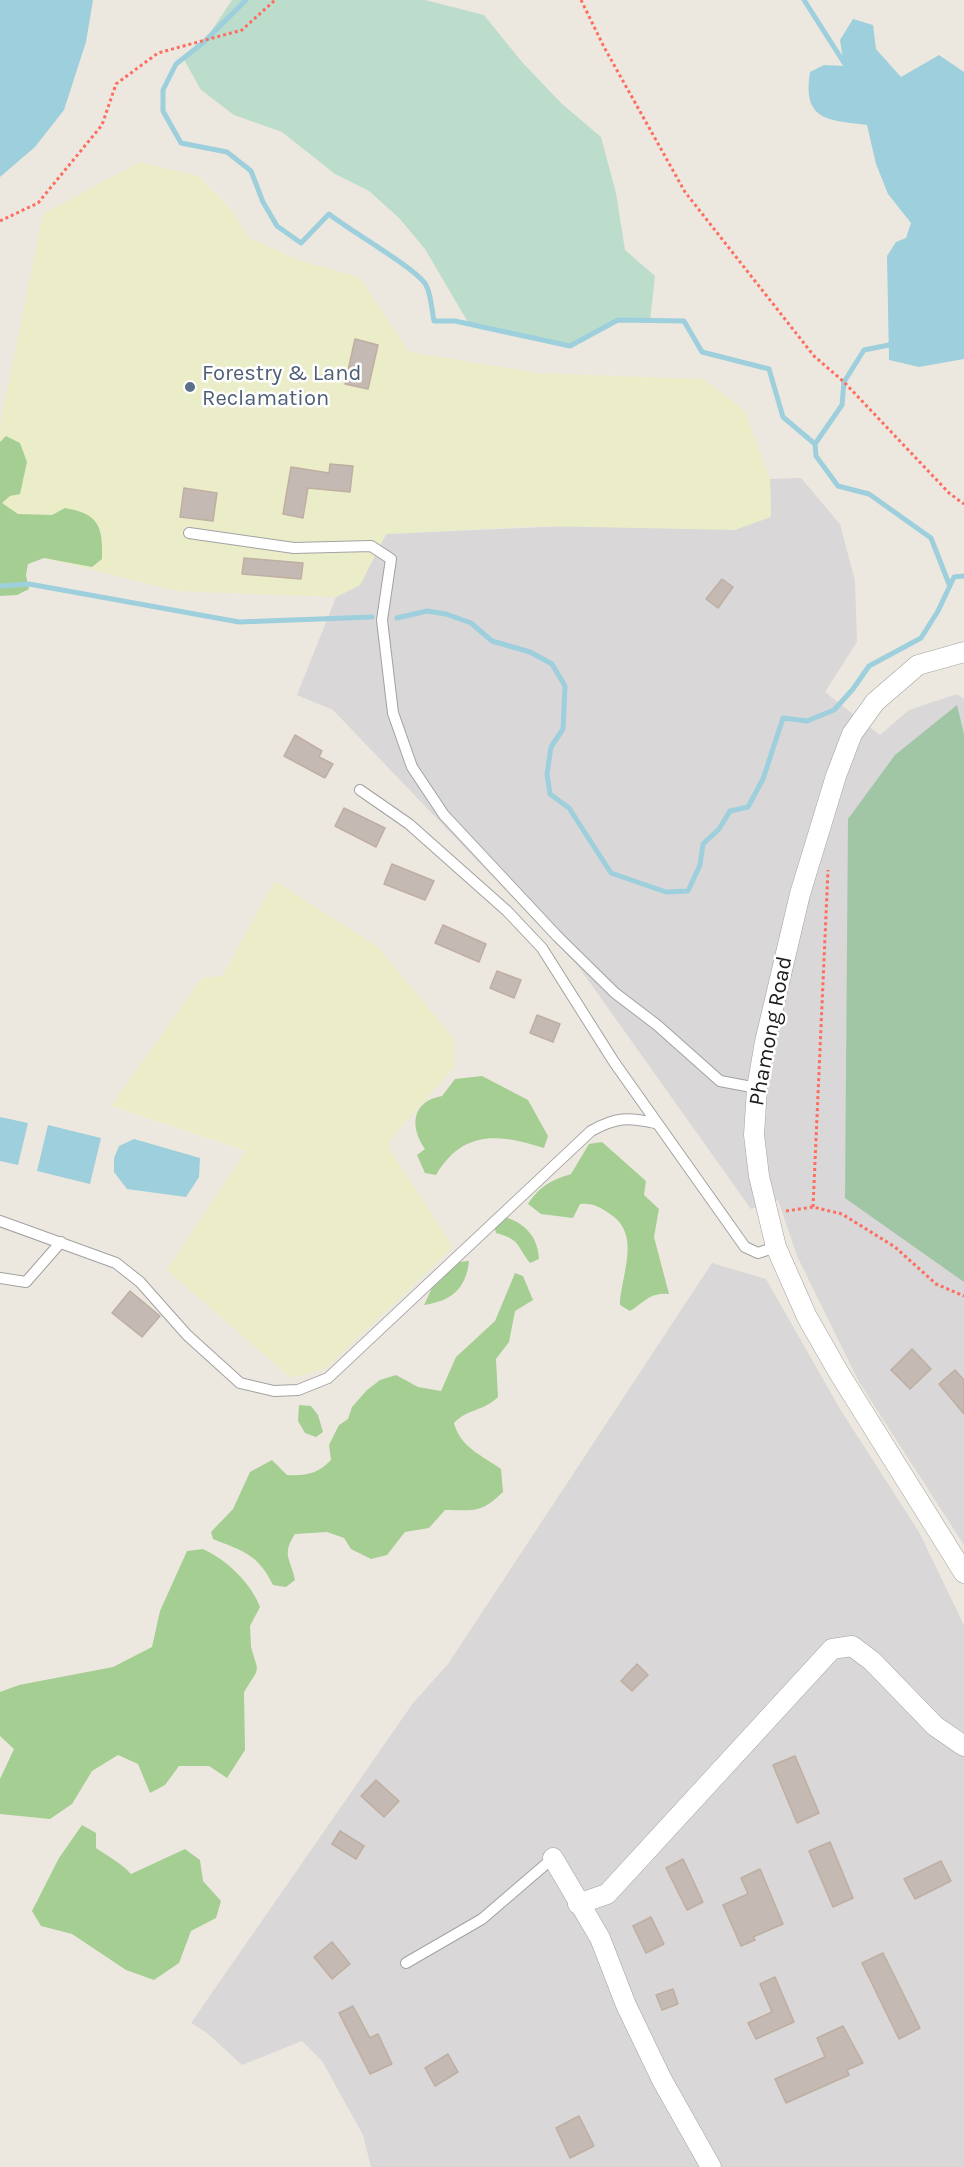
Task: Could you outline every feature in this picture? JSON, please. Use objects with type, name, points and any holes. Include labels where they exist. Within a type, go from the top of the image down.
[{"type":"street","name":"Phamong Road","points":[[964,652],[918,665],[875,702],[852,734],[836,776],[800,894],[765,1042],[757,1088],[754,1135],[767,1214],[776,1247],[807,1317],[839,1373],[964,1573]]},
{"type":"street","points":[[578,1904],[607,1894],[626,1875],[657,1838],[832,1649],[852,1646],[872,1660],[936,1726],[964,1746]]},
{"type":"street","points":[[553,1858],[600,1938],[626,2005],[662,2080],[711,2167]]},
{"type":"lane","points":[[189,533],[294,548],[371,546],[391,559],[382,620],[393,713],[412,767],[444,815],[557,936],[615,993],[657,1025],[720,1081],[757,1088]]},
{"type":"lane","points":[[360,790],[409,824],[507,911],[542,948],[655,1123],[745,1247],[758,1253],[776,1247]]},
{"type":"lane","points":[[0,1221],[116,1263],[140,1282],[187,1335],[240,1383],[274,1391],[298,1390],[328,1378],[591,1131],[610,1120],[632,1118],[655,1123]]},
{"type":"lane","points":[[0,1278],[26,1282],[61,1242]]},
{"type":"lane","points":[[406,1963],[482,1919],[553,1858]]},
{"type":"path","points":[[0,221],[38,203],[102,125],[116,84],[158,53],[242,30],[275,0]]},
{"type":"path","points":[[581,0],[604,47],[685,192],[814,357],[844,382],[950,493],[964,504]]},
{"type":"path","points":[[813,1207],[828,861]]},
{"type":"path","points":[[767,1214],[813,1207],[842,1214],[895,1247],[936,1284],[964,1296]]},
{"type":"shaded area","points":[[801,478],[840,524],[855,581],[857,642],[825,692],[880,735],[909,710],[957,694],[964,699],[964,1545],[859,1382],[797,1256],[778,1200],[751,1209],[578,966],[333,710],[297,695],[336,597],[360,585],[386,534],[771,517],[770,479]]},
{"type":"shaded area","points":[[712,1263],[766,1279],[840,1409],[919,1532],[964,1625],[964,2167],[371,2167],[363,2135],[322,2061],[302,2041],[242,2065],[207,2033],[191,2023],[413,1703],[448,1664]]},
{"type":"green space","points":[[232,0],[425,0],[484,15],[522,62],[561,103],[601,137],[616,193],[625,250],[655,276],[650,321],[618,320],[570,346],[469,324],[425,249],[399,218],[369,191],[335,174],[282,132],[234,115],[201,90],[183,58],[204,42]]},
{"type":"green space","points":[[140,162],[198,176],[230,208],[249,238],[304,262],[359,277],[409,352],[537,373],[703,379],[744,410],[770,479],[771,517],[735,530],[541,526],[386,534],[360,585],[336,597],[177,591],[0,547],[0,425],[43,214]]},
{"type":"green space","points":[[6,436],[20,443],[27,462],[20,494],[10,496],[2,503],[18,514],[52,515],[65,508],[85,514],[97,523],[100,530],[102,559],[92,567],[44,558],[28,564],[26,575],[29,589],[17,595],[0,596],[0,442]]},
{"type":"green space","points":[[957,705],[964,734],[964,1282],[845,1198],[848,819],[895,755]]},
{"type":"green space","points":[[275,881],[378,947],[454,1039],[454,1067],[390,1140],[391,1151],[453,1247],[325,1369],[291,1378],[167,1270],[246,1151],[111,1106],[202,978],[222,976]]},
{"type":"green space","points":[[482,1076],[528,1100],[548,1136],[544,1148],[512,1140],[484,1139],[458,1149],[436,1175],[425,1173],[417,1155],[425,1149],[415,1123],[419,1109],[424,1103],[442,1096],[455,1079]]},
{"type":"green space","points":[[602,1142],[646,1181],[644,1195],[659,1209],[654,1237],[669,1294],[652,1296],[630,1311],[620,1305],[627,1244],[620,1223],[600,1207],[593,1205],[580,1204],[573,1218],[541,1214],[528,1204],[546,1184],[571,1174],[589,1144]]},
{"type":"green space","points":[[502,1216],[517,1222],[528,1231],[536,1243],[539,1259],[530,1263],[514,1241],[496,1233],[494,1225]]},
{"type":"green space","points":[[469,1261],[464,1279],[456,1292],[442,1300],[424,1305],[432,1288],[458,1262]]},
{"type":"green space","points":[[515,1273],[523,1276],[533,1300],[515,1311],[509,1342],[496,1359],[498,1397],[493,1402],[464,1415],[454,1423],[467,1445],[501,1469],[503,1492],[488,1504],[476,1509],[445,1510],[429,1528],[405,1532],[387,1555],[371,1559],[351,1549],[344,1538],[327,1532],[295,1534],[289,1547],[288,1557],[295,1580],[286,1587],[273,1585],[262,1566],[249,1555],[213,1539],[211,1532],[233,1509],[250,1472],[272,1460],[287,1475],[311,1473],[326,1465],[331,1460],[329,1445],[339,1425],[348,1419],[352,1407],[367,1390],[380,1380],[396,1375],[418,1387],[441,1391],[456,1357],[495,1321]]},
{"type":"green space","points":[[299,1405],[311,1406],[318,1415],[323,1432],[316,1437],[305,1433],[298,1421]]},
{"type":"green space","points":[[203,1549],[221,1559],[237,1573],[251,1589],[260,1607],[250,1626],[251,1647],[257,1667],[256,1673],[244,1692],[245,1750],[227,1778],[209,1766],[179,1766],[165,1785],[150,1793],[138,1764],[118,1755],[92,1771],[72,1804],[50,1819],[0,1814],[0,1779],[14,1749],[0,1736],[0,1692],[19,1685],[113,1667],[152,1647],[160,1611],[187,1551]]},
{"type":"green space","points":[[82,1825],[96,1833],[96,1848],[131,1874],[185,1849],[200,1860],[203,1881],[221,1901],[216,1918],[191,1931],[179,1963],[154,1980],[126,1970],[72,1934],[41,1926],[32,1911],[59,1858]]},
{"type":"water","points":[[0,0],[93,0],[86,42],[64,110],[35,147],[0,177]]},
{"type":"water","points":[[853,19],[873,25],[876,49],[901,77],[939,55],[964,72],[964,359],[919,367],[889,360],[887,256],[896,242],[906,238],[911,223],[888,194],[876,164],[867,125],[830,119],[814,109],[810,100],[810,72],[824,65],[844,66],[840,40]]},
{"type":"water","points":[[0,1117],[28,1123],[18,1165],[0,1161]]},
{"type":"water","points":[[48,1125],[101,1138],[90,1184],[37,1171]]},
{"type":"water","points":[[134,1139],[200,1158],[199,1177],[186,1197],[127,1189],[114,1172],[114,1158],[119,1146]]},
{"type":"building","points":[[355,339],[378,345],[368,389],[345,384]]},
{"type":"building","points":[[330,464],[353,466],[350,492],[308,488],[303,518],[283,514],[291,467],[329,473]]},
{"type":"building","points":[[184,488],[217,493],[213,521],[180,517]]},
{"type":"building","points":[[244,558],[303,563],[301,579],[242,574]]},
{"type":"building","points":[[722,579],[733,587],[718,608],[706,599]]},
{"type":"building","points":[[295,735],[322,751],[319,757],[333,764],[325,778],[284,756]]},
{"type":"building","points":[[344,808],[385,828],[376,847],[335,826]]},
{"type":"building","points":[[392,864],[434,881],[425,900],[384,884]]},
{"type":"building","points":[[443,925],[486,944],[479,962],[435,943]]},
{"type":"building","points":[[497,971],[521,980],[514,998],[490,988]]},
{"type":"building","points":[[537,1015],[560,1024],[553,1042],[530,1033]]},
{"type":"building","points":[[130,1291],[160,1316],[142,1337],[112,1313]]},
{"type":"building","points":[[912,1349],[931,1369],[910,1389],[891,1370]]},
{"type":"building","points":[[955,1370],[964,1380],[964,1414],[939,1384]]},
{"type":"building","points":[[637,1664],[648,1675],[632,1691],[621,1681]]},
{"type":"building","points":[[795,1756],[819,1813],[797,1823],[773,1765]]},
{"type":"building","points":[[376,1780],[399,1801],[384,1817],[361,1796]]},
{"type":"building","points":[[340,1831],[364,1846],[356,1859],[332,1844]]},
{"type":"building","points":[[830,1842],[853,1898],[833,1907],[809,1851]]},
{"type":"building","points":[[683,1859],[703,1902],[687,1910],[666,1868]]},
{"type":"building","points":[[941,1861],[951,1881],[915,1899],[904,1879]]},
{"type":"building","points":[[760,1869],[783,1924],[753,1937],[755,1940],[741,1946],[723,1905],[748,1894],[741,1878]]},
{"type":"building","points":[[651,1917],[664,1944],[646,1953],[633,1926]]},
{"type":"building","points":[[332,1942],[350,1964],[332,1979],[314,1957]]},
{"type":"building","points":[[883,1953],[920,2028],[899,2039],[862,1963]]},
{"type":"building","points":[[775,1977],[794,2022],[756,2039],[748,2023],[772,2012],[760,1984]]},
{"type":"building","points":[[673,1989],[678,2004],[662,2010],[656,1995]]},
{"type":"building","points":[[353,2006],[370,2038],[378,2034],[392,2064],[370,2074],[339,2013]]},
{"type":"building","points":[[843,2026],[863,2063],[847,2070],[849,2075],[786,2103],[775,2079],[825,2057],[817,2038]]},
{"type":"building","points":[[448,2054],[458,2072],[435,2086],[425,2068]]},
{"type":"building","points":[[579,2116],[594,2146],[570,2158],[556,2128]]},
{"type":"waterway","points":[[246,0],[204,42],[176,64],[163,90],[163,111],[181,143],[227,152],[251,171],[263,202],[277,226],[301,243],[329,214],[420,278],[428,289],[434,321],[455,321],[570,346],[618,320],[684,321],[702,352],[769,369],[783,417],[815,444],[816,456],[838,486],[869,494],[931,538],[949,584]]},
{"type":"waterway","points":[[804,0],[848,69]]},
{"type":"waterway","points":[[815,444],[842,405],[844,382],[864,350],[889,345],[894,341]]},
{"type":"waterway","points":[[397,618],[427,611],[446,614],[471,623],[492,641],[530,652],[552,664],[565,686],[563,729],[551,747],[547,774],[550,794],[569,808],[611,873],[666,892],[688,891],[700,865],[703,844],[719,829],[730,811],[748,807],[763,779],[783,718],[807,721],[834,710],[869,666],[921,638],[938,611],[954,577],[964,576]]},
{"type":"waterway","points":[[0,586],[29,584],[239,622],[372,617]]},
{"type":"place","name":"Forestry & Land Reclamation","points":[[190,387]]}]
